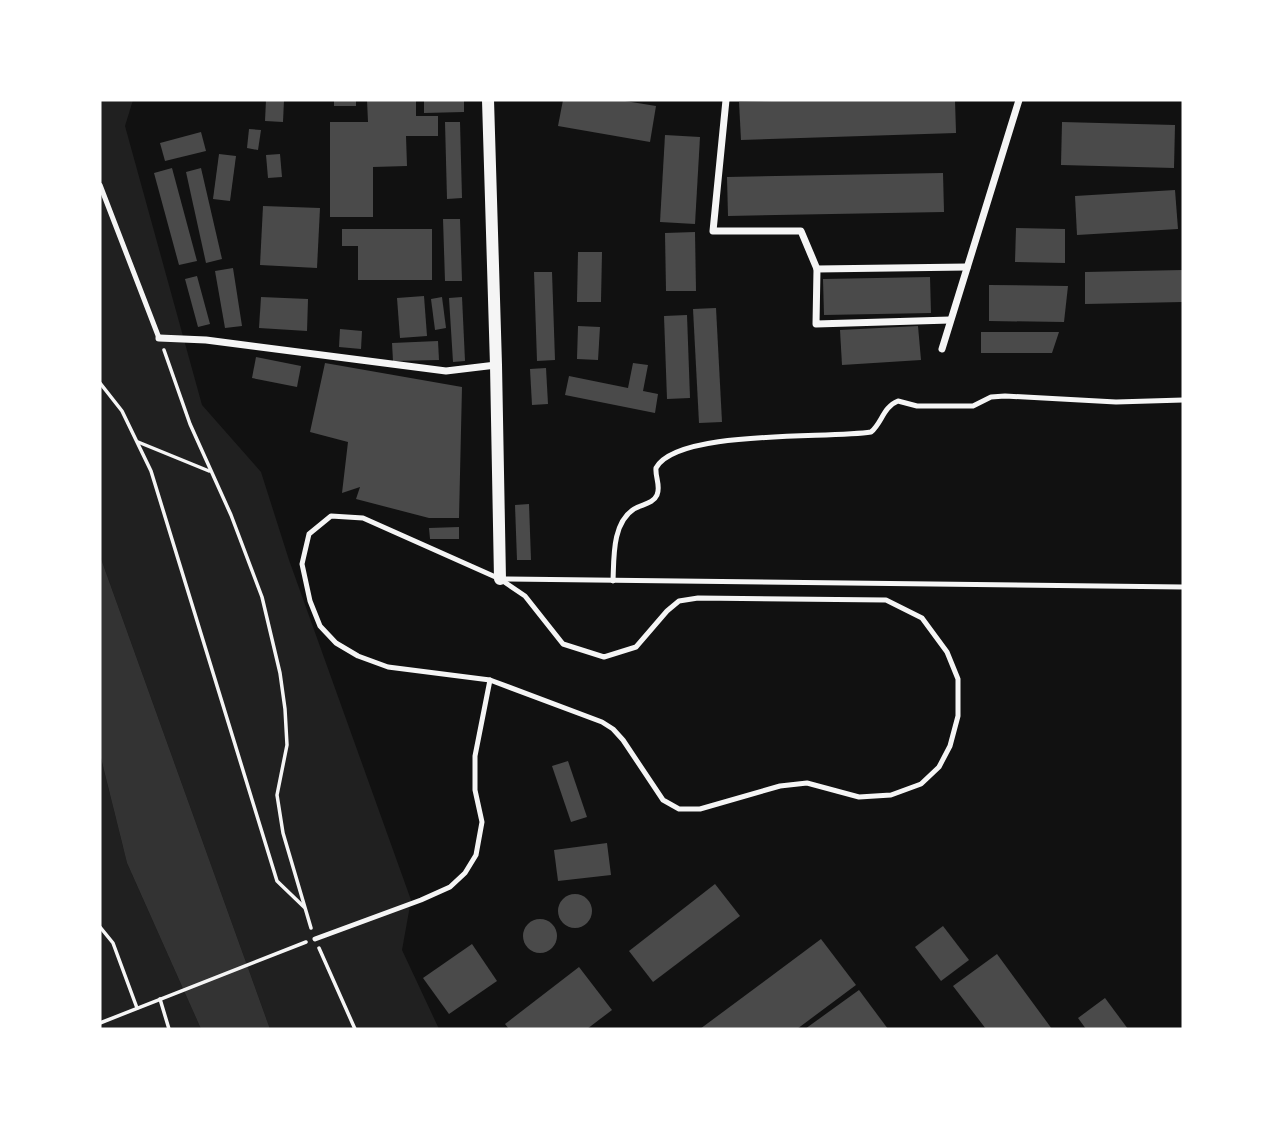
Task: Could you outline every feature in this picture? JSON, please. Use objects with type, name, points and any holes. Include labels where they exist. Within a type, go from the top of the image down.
[{"type":"street","points":[[488,100],[500,579]]},
{"type":"street","points":[[726,100],[713,231],[801,231],[817,269],[816,324],[950,320]]},
{"type":"street","points":[[942,349],[1019,100]]},
{"type":"street","points":[[817,269],[967,267]]},
{"type":"street","points":[[159,338],[206,340],[446,371],[496,366]]},
{"type":"lane","points":[[100,185],[159,338]]},
{"type":"lane","points":[[613,580],[614,552],[622,524],[629,512],[650,502],[657,495],[659,486],[656,468],[663,458],[676,452],[709,442],[871,432],[886,409],[898,401],[917,406],[973,406],[991,397],[1004,396],[1116,402],[1183,400]]},
{"type":"lane","points":[[331,516],[363,518],[500,579],[525,596],[564,644],[604,657],[636,647],[667,611],[680,601],[698,598],[886,600],[922,618],[947,652],[958,679],[958,716],[950,746],[939,767],[921,784],[891,794],[859,797],[807,783],[780,786],[700,809],[679,809],[663,800],[613,729],[602,722],[490,680],[388,667],[358,656],[335,643],[320,626],[310,601],[302,564],[309,534],[331,516]]},
{"type":"lane","points":[[500,579],[1183,587]]},
{"type":"lane","points":[[315,939],[421,900],[450,887],[465,873],[476,855],[482,822],[475,790],[475,756],[490,680]]},
{"type":"path","points":[[159,338],[190,424],[231,515],[262,597],[280,673],[287,745],[277,795],[283,833],[315,939],[355,1029]]},
{"type":"path","points":[[100,383],[122,411],[151,471],[277,881],[306,908]]},
{"type":"path","points":[[137,442],[211,472]]},
{"type":"path","points":[[100,927],[113,943],[137,1008]]},
{"type":"path","points":[[100,1023],[315,939]]},
{"type":"path","points":[[160,999],[169,1029]]},
{"type":"shaded area","points":[[100,100],[133,100],[125,126],[202,405],[261,472],[289,560],[411,900],[402,950],[439,1029],[270,1029],[100,556]]},
{"type":"shaded area","points":[[100,556],[270,1029],[201,1029],[127,863],[100,754]]},
{"type":"shaded area","points":[[100,754],[127,863],[201,1029],[100,1029]]},
{"type":"building","points":[[266,100],[284,100],[283,122],[265,121]]},
{"type":"building","points":[[334,100],[356,100],[356,106],[334,106]]},
{"type":"building","points":[[367,100],[416,100],[416,116],[438,116],[438,136],[406,136],[407,166],[373,167],[373,217],[330,217],[330,122],[368,122]]},
{"type":"building","points":[[424,100],[464,100],[464,112],[424,113]]},
{"type":"building","points":[[563,100],[619,100],[656,106],[650,142],[558,126]]},
{"type":"building","points":[[955,100],[956,133],[741,140],[739,102]]},
{"type":"building","points":[[445,122],[460,122],[462,198],[447,199]]},
{"type":"building","points":[[1062,122],[1175,125],[1174,168],[1061,165]]},
{"type":"building","points":[[249,129],[261,130],[258,150],[247,148]]},
{"type":"building","points":[[201,132],[206,151],[165,161],[160,143]]},
{"type":"building","points":[[665,135],[700,137],[695,224],[660,222]]},
{"type":"building","points":[[219,154],[236,156],[230,201],[213,199]]},
{"type":"building","points":[[280,154],[282,177],[268,178],[266,155]]},
{"type":"building","points":[[172,168],[197,261],[179,265],[154,173]]},
{"type":"building","points":[[201,168],[222,259],[206,263],[186,172]]},
{"type":"building","points":[[943,173],[944,212],[728,216],[727,177]]},
{"type":"building","points":[[1175,190],[1178,229],[1077,235],[1075,196]]},
{"type":"building","points":[[263,206],[320,208],[317,268],[260,265]]},
{"type":"building","points":[[443,219],[460,219],[462,281],[445,281]]},
{"type":"building","points":[[1016,228],[1065,229],[1065,263],[1015,262]]},
{"type":"building","points":[[342,229],[432,229],[432,280],[358,280],[358,246],[342,246]]},
{"type":"building","points":[[695,232],[696,291],[666,291],[665,233]]},
{"type":"building","points":[[578,252],[602,252],[601,302],[577,302]]},
{"type":"building","points":[[233,268],[242,326],[225,328],[215,271]]},
{"type":"building","points":[[1183,270],[1183,302],[1085,304],[1085,272]]},
{"type":"building","points":[[534,272],[552,272],[555,360],[537,361]]},
{"type":"building","points":[[197,276],[210,324],[198,327],[185,279]]},
{"type":"building","points":[[930,277],[931,313],[824,315],[823,279]]},
{"type":"building","points":[[989,285],[1068,286],[1064,322],[989,321]]},
{"type":"building","points":[[424,296],[427,336],[400,338],[397,298]]},
{"type":"building","points":[[261,297],[308,299],[307,331],[259,328]]},
{"type":"building","points":[[442,297],[446,328],[435,330],[431,299]]},
{"type":"building","points":[[462,297],[465,361],[453,362],[449,298]]},
{"type":"building","points":[[716,308],[722,422],[699,423],[693,309]]},
{"type":"building","points":[[687,315],[690,398],[667,399],[664,316]]},
{"type":"building","points":[[578,326],[600,327],[598,360],[577,359]]},
{"type":"building","points":[[918,326],[921,360],[842,365],[840,330]]},
{"type":"building","points":[[340,329],[362,331],[361,349],[339,347]]},
{"type":"building","points":[[981,332],[1059,332],[1052,353],[981,353]]},
{"type":"building","points":[[438,341],[439,360],[393,361],[392,343]]},
{"type":"building","points":[[256,357],[301,366],[297,387],[252,378]]},
{"type":"building","points":[[325,363],[462,387],[459,518],[429,518],[356,499],[360,487],[342,493],[348,442],[310,432]]},
{"type":"building","points":[[633,363],[648,365],[643,391],[658,394],[655,413],[565,395],[569,376],[628,388]]},
{"type":"building","points":[[546,368],[548,404],[532,405],[530,369]]},
{"type":"building","points":[[529,504],[531,560],[517,560],[515,505]]},
{"type":"building","points":[[459,527],[459,539],[430,539],[429,528]]},
{"type":"building","points":[[568,761],[587,817],[571,822],[552,766]]},
{"type":"building","points":[[607,843],[611,875],[558,881],[554,850]]},
{"type":"building","points":[[715,884],[740,916],[653,982],[629,951]]},
{"type":"building","points":[[575,894],[587,899],[592,911],[587,923],[575,928],[563,923],[558,911],[563,899]]},
{"type":"building","points":[[540,919],[552,924],[557,936],[552,948],[540,953],[528,948],[523,936],[528,924]]},
{"type":"building","points":[[943,926],[969,960],[941,981],[915,947]]},
{"type":"building","points":[[821,939],[856,985],[797,1029],[700,1029]]},
{"type":"building","points":[[472,944],[497,981],[449,1014],[423,978]]},
{"type":"building","points":[[997,954],[1052,1029],[986,1029],[953,986]]},
{"type":"building","points":[[579,967],[612,1010],[587,1029],[509,1029],[505,1024]]},
{"type":"building","points":[[859,990],[888,1029],[805,1029]]},
{"type":"building","points":[[1105,998],[1128,1029],[1086,1029],[1078,1018]]}]
